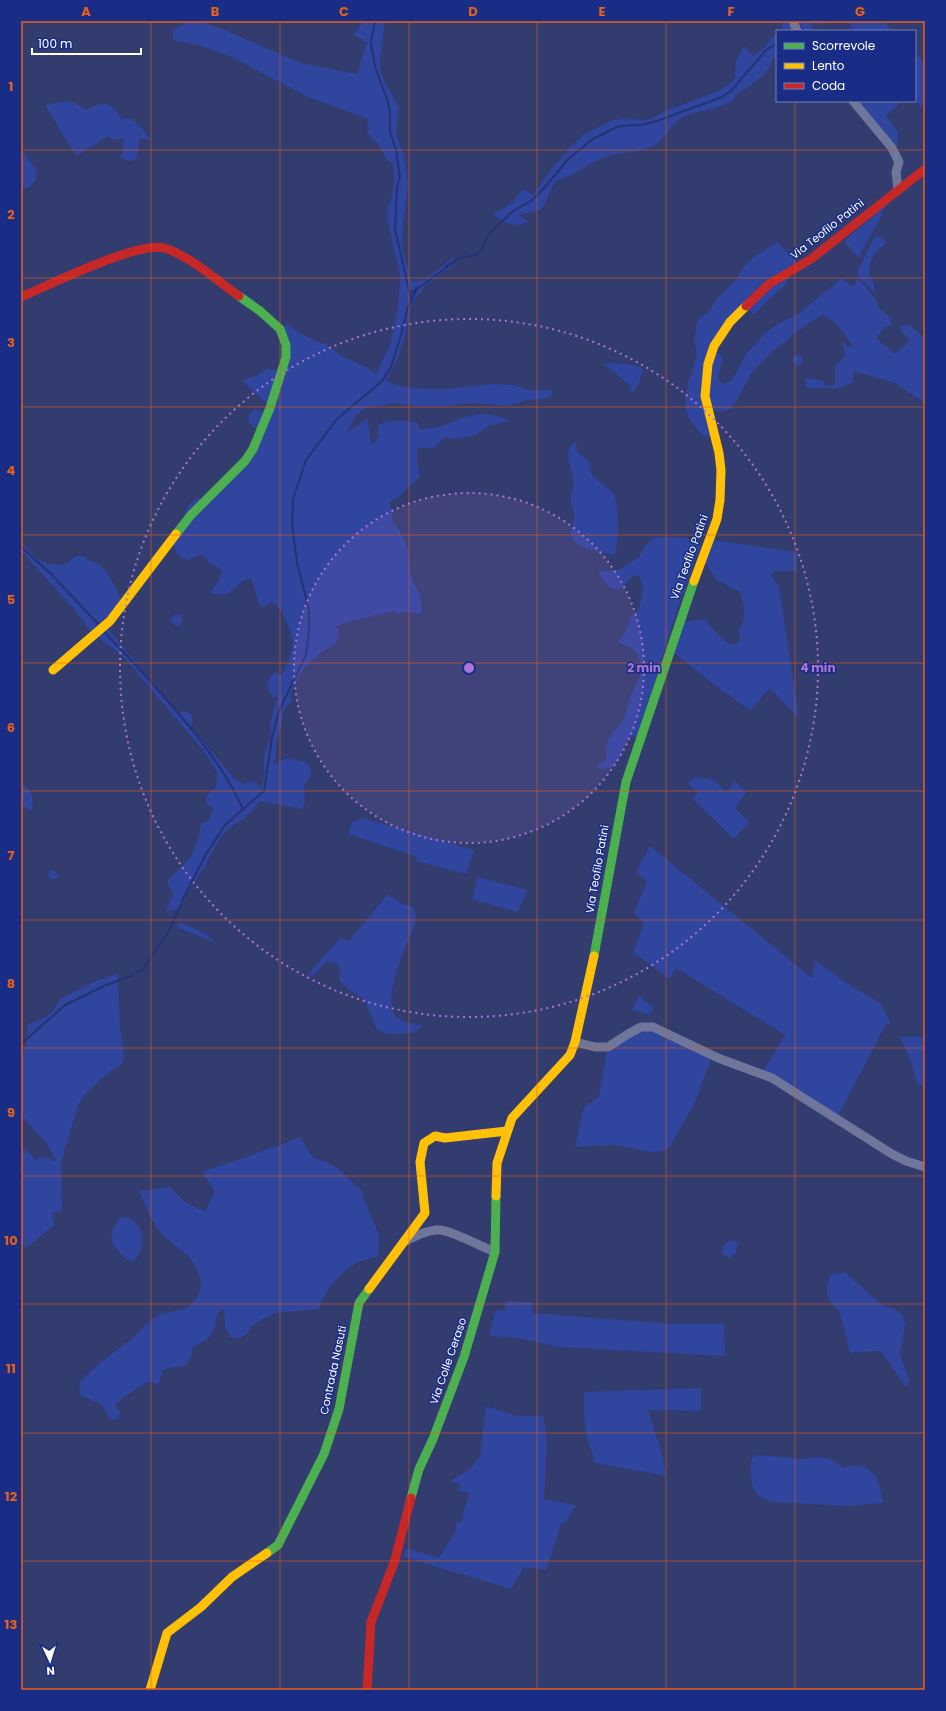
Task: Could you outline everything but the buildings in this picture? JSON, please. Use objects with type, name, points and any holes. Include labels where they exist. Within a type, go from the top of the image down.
[{"type":"street","points":[[853,102],[892,148],[899,162],[896,172],[898,189]]},
{"type":"street","name":"Via Teofilo Patini","points":[[570,1055],[575,1042],[589,982],[626,782],[662,678],[685,603],[717,519],[720,500],[721,470],[719,453],[705,396],[708,364],[714,346],[730,322],[769,284],[811,259],[925,169]]},
{"type":"street","points":[[21,297],[125,253],[153,248],[164,248],[184,258],[268,318],[280,329],[286,346],[286,357],[270,408],[253,449],[245,461],[191,515],[110,621],[54,670]]},
{"type":"street","points":[[575,1042],[596,1047],[608,1047],[628,1034],[641,1028],[653,1027],[718,1058],[772,1078],[892,1154],[906,1161],[925,1167]]},
{"type":"street","name":"Via Colle Ceraso","points":[[367,1690],[371,1622],[394,1563],[419,1469],[433,1439],[464,1357],[495,1252],[497,1162],[512,1118],[570,1055]]},
{"type":"street","name":"Contrada Nasuti","points":[[150,1690],[167,1633],[201,1607],[232,1577],[278,1545],[324,1454],[339,1409],[359,1303],[406,1241],[425,1213],[420,1162],[424,1143],[435,1136],[445,1138],[507,1131]]},
{"type":"street","points":[[406,1241],[421,1233],[437,1229],[452,1233],[495,1252]]},
{"type":"shaded area","points":[[184,21],[199,21],[220,28],[301,63],[357,74],[367,42],[353,35],[364,21],[385,21],[380,71],[399,108],[396,133],[404,156],[408,186],[402,232],[403,251],[411,279],[416,282],[426,278],[454,257],[455,264],[426,285],[411,304],[406,333],[397,360],[386,380],[395,385],[426,389],[447,389],[492,384],[514,385],[529,390],[552,390],[552,395],[544,399],[528,400],[508,406],[467,403],[448,406],[412,406],[396,403],[365,408],[357,415],[346,433],[367,419],[372,446],[378,437],[377,425],[392,421],[418,423],[420,429],[439,427],[459,419],[483,414],[500,417],[510,421],[490,425],[476,435],[455,439],[445,437],[433,448],[417,448],[417,462],[420,476],[398,497],[390,502],[393,523],[402,534],[408,550],[411,575],[421,598],[421,614],[403,612],[397,614],[394,611],[351,621],[335,627],[339,630],[337,643],[320,653],[305,667],[292,689],[291,702],[283,711],[282,725],[276,743],[276,755],[273,764],[288,758],[307,763],[311,769],[311,775],[304,785],[305,802],[303,809],[260,801],[243,819],[231,826],[216,844],[202,871],[185,896],[180,907],[180,911],[172,910],[165,915],[174,893],[168,885],[168,880],[191,857],[199,835],[201,823],[209,820],[213,808],[207,805],[206,798],[210,792],[215,789],[218,776],[212,763],[201,748],[122,655],[97,637],[108,629],[179,715],[181,712],[188,712],[191,715],[193,721],[191,727],[235,779],[245,784],[254,781],[261,789],[265,771],[263,768],[265,751],[271,737],[270,723],[278,695],[274,698],[269,692],[267,685],[269,678],[275,673],[282,675],[290,656],[292,649],[292,637],[288,625],[282,613],[275,604],[270,603],[265,607],[260,606],[251,578],[243,581],[227,594],[211,594],[221,577],[221,570],[210,563],[203,555],[196,556],[190,560],[180,557],[173,543],[189,504],[199,497],[207,504],[248,462],[287,371],[282,328],[288,323],[295,330],[315,341],[326,344],[340,355],[368,368],[376,374],[390,345],[398,307],[400,282],[387,217],[394,181],[393,163],[387,160],[379,145],[367,133],[368,119],[306,96],[232,57],[198,45],[173,40],[173,31],[182,25]]},
{"type":"shaded area","points":[[781,21],[789,21],[794,30],[783,30]]},
{"type":"shaded area","points":[[799,21],[829,21],[822,25],[815,23],[811,27],[812,30],[804,30]]},
{"type":"shaded area","points":[[842,21],[883,21],[891,30],[853,30],[852,26],[847,22]]},
{"type":"shaded area","points":[[776,35],[776,57],[763,75],[756,82],[734,97],[733,101],[713,109],[681,118],[674,124],[661,141],[652,147],[606,157],[569,176],[556,180],[542,209],[519,215],[528,222],[513,225],[505,223],[493,214],[513,202],[522,189],[533,195],[556,163],[583,135],[613,120],[648,120],[668,110],[719,91],[731,83],[735,77],[736,61],[744,46],[753,56],[764,48],[772,37]]},
{"type":"shaded area","points":[[916,54],[925,63],[925,104],[921,107],[916,100]]},
{"type":"shaded area","points":[[65,101],[76,103],[86,110],[98,105],[107,104],[115,109],[121,120],[124,118],[133,120],[145,132],[150,141],[140,138],[137,159],[129,161],[121,157],[124,141],[122,139],[113,140],[109,136],[76,156],[45,105]]},
{"type":"shaded area","points":[[859,102],[901,102],[886,116],[898,132],[897,151]]},
{"type":"shaded area","points":[[21,149],[37,171],[35,181],[28,188],[21,189]]},
{"type":"shaded area","points":[[885,206],[882,215],[858,258],[844,241]]},
{"type":"shaded area","points":[[875,236],[881,237],[886,243],[876,251],[870,263],[869,268],[874,283],[875,293],[858,276],[857,272]]},
{"type":"shaded area","points":[[778,242],[797,263],[711,344],[710,437],[703,436],[691,421],[687,414],[685,405],[688,384],[697,354],[694,339],[697,324],[699,319],[711,309],[715,300],[737,279],[743,267],[755,256]]},
{"type":"shaded area","points":[[790,276],[786,284],[753,315],[749,307],[768,289]]},
{"type":"shaded area","points":[[842,278],[852,287],[858,278],[878,302],[878,307],[891,319],[891,325],[885,327],[876,338],[895,354],[910,341],[901,331],[900,325],[910,325],[925,338],[925,403],[895,383],[853,371],[853,382],[841,388],[808,388],[806,386],[806,378],[823,381],[826,386],[835,385],[835,366],[845,356],[842,346],[843,342],[850,348],[853,346],[835,323],[823,315],[806,325],[772,352],[752,372],[736,402],[730,409],[721,412],[712,409],[707,390],[715,353],[719,353],[723,359],[718,376],[719,382],[724,384],[732,380],[747,353],[764,334],[781,322],[801,312]]},
{"type":"shaded area","points":[[798,354],[802,356],[804,360],[802,364],[798,366],[794,364],[792,360],[794,356]]},
{"type":"shaded area","points":[[610,363],[632,365],[643,369],[639,383],[634,391],[629,391],[631,387],[612,370],[602,364]]},
{"type":"shaded area","points":[[267,369],[275,370],[279,374],[269,405],[242,381]]},
{"type":"shaded area","points":[[255,409],[261,411],[265,415],[259,430],[251,425],[248,419],[250,413]]},
{"type":"shaded area","points":[[576,442],[577,452],[589,461],[591,474],[614,494],[618,524],[615,555],[586,548],[576,542],[571,534],[574,516],[571,498],[573,480],[568,455],[571,446]]},
{"type":"shaded area","points":[[664,537],[685,538],[701,543],[677,610],[637,738],[632,735],[624,746],[617,762],[613,766],[607,769],[599,769],[597,766],[606,760],[607,741],[625,717],[630,697],[640,676],[641,665],[637,653],[630,647],[619,643],[619,641],[631,618],[638,609],[642,597],[642,583],[639,576],[633,576],[622,587],[614,589],[607,585],[599,571],[619,570],[639,557],[645,546],[652,539]]},
{"type":"shaded area","points":[[712,540],[797,552],[797,572],[775,571],[771,575],[779,587],[799,718],[770,688],[750,710],[674,653],[683,622],[705,619],[725,641],[734,645],[740,641],[739,629],[742,625],[744,611],[740,592],[717,580],[704,561]]},
{"type":"shaded area","points":[[21,542],[38,560],[47,564],[64,565],[76,556],[84,556],[88,560],[101,566],[113,583],[123,602],[91,632],[74,609],[21,551]]},
{"type":"shaded area","points":[[175,615],[179,615],[181,616],[181,624],[175,625],[172,622],[172,618]]},
{"type":"shaded area","points":[[695,777],[714,780],[726,792],[735,781],[746,792],[735,808],[749,822],[734,839],[693,799],[698,792],[687,783]]},
{"type":"shaded area","points":[[21,781],[32,795],[33,810],[28,809],[21,804]]},
{"type":"shaded area","points":[[363,818],[474,850],[466,874],[416,861],[417,857],[348,834],[352,822]]},
{"type":"shaded area","points":[[650,846],[812,978],[815,960],[842,980],[881,1004],[891,1024],[886,1024],[837,1118],[763,1072],[785,1035],[676,968],[670,979],[633,952],[644,924],[634,913],[647,881],[636,872]]},
{"type":"shaded area","points":[[53,870],[58,875],[53,880],[48,875]]},
{"type":"shaded area","points":[[478,877],[527,890],[517,912],[472,899]]},
{"type":"shaded area","points":[[388,894],[402,904],[410,905],[416,916],[416,921],[397,970],[391,998],[392,1009],[397,1017],[406,1022],[423,1026],[415,1032],[404,1034],[386,1034],[376,1028],[364,999],[349,990],[340,981],[339,964],[326,962],[315,974],[304,979],[340,938],[349,941]]},
{"type":"shaded area","points":[[179,923],[204,933],[215,943],[177,927]]},
{"type":"shaded area","points":[[118,974],[120,1023],[124,1058],[123,1063],[111,1071],[86,1093],[78,1105],[61,1163],[62,1211],[54,1212],[52,1215],[54,1225],[26,1248],[21,1242],[21,1145],[36,1160],[46,1156],[57,1161],[47,1144],[21,1115],[21,1055],[26,1045],[28,1024],[47,1016],[55,1009],[60,999],[95,981]]},
{"type":"shaded area","points":[[639,995],[654,1008],[650,1015],[632,1010]]},
{"type":"shaded area","points":[[650,1028],[711,1059],[695,1102],[671,1145],[663,1151],[651,1152],[613,1145],[575,1147],[583,1111],[587,1105],[599,1097],[607,1051],[633,1032]]},
{"type":"shaded area","points":[[900,1037],[925,1037],[925,1087],[917,1083],[910,1059]]},
{"type":"shaded area","points":[[300,1137],[313,1158],[329,1163],[340,1170],[362,1191],[379,1235],[378,1256],[357,1263],[345,1271],[329,1289],[321,1302],[319,1309],[276,1313],[259,1321],[251,1327],[247,1334],[239,1338],[230,1337],[225,1328],[224,1310],[220,1309],[212,1333],[206,1339],[193,1347],[191,1357],[186,1365],[163,1370],[159,1384],[156,1385],[151,1381],[127,1395],[115,1405],[120,1413],[118,1418],[114,1420],[110,1419],[102,1405],[80,1395],[79,1383],[99,1364],[135,1336],[152,1319],[160,1315],[188,1307],[193,1303],[199,1294],[201,1286],[198,1271],[190,1258],[168,1240],[156,1226],[139,1191],[170,1187],[185,1202],[205,1212],[215,1191],[202,1172]]},
{"type":"shaded area","points":[[127,1217],[138,1226],[142,1237],[141,1250],[133,1262],[127,1260],[112,1242],[113,1228],[116,1223],[120,1218]]},
{"type":"shaded area","points":[[732,1240],[738,1244],[736,1253],[730,1259],[722,1253],[725,1245]]},
{"type":"shaded area","points":[[845,1272],[880,1304],[898,1311],[903,1316],[905,1324],[900,1355],[909,1380],[908,1385],[905,1386],[882,1352],[850,1353],[839,1310],[831,1303],[827,1290],[827,1285],[831,1275]]},
{"type":"shaded area","points":[[506,1301],[533,1302],[532,1313],[673,1324],[724,1324],[725,1356],[559,1347],[519,1338],[489,1336],[496,1310],[505,1311]]},
{"type":"shaded area","points":[[701,1388],[701,1411],[648,1410],[662,1454],[666,1476],[595,1463],[586,1433],[584,1392]]},
{"type":"shaded area","points":[[486,1406],[517,1416],[544,1416],[547,1441],[544,1499],[576,1505],[566,1522],[561,1524],[546,1570],[524,1567],[511,1589],[404,1557],[406,1548],[439,1558],[455,1532],[457,1521],[461,1523],[469,1493],[458,1491],[460,1484],[449,1482],[471,1468],[480,1456]]},
{"type":"shaded area","points":[[758,1455],[802,1459],[823,1457],[833,1460],[844,1468],[853,1465],[865,1467],[874,1474],[877,1479],[883,1503],[846,1506],[772,1502],[758,1496],[753,1489],[751,1462],[753,1457]]},
{"type":"waterway","points":[[375,21],[371,42],[375,67],[390,111],[390,132],[396,150],[400,177],[397,187],[395,229],[411,299]]},
{"type":"waterway","points":[[446,266],[458,259],[478,254],[489,234],[513,211],[531,201],[547,185],[568,159],[593,139],[619,126],[641,125],[657,121],[722,97],[731,91],[765,51],[776,44]]},
{"type":"waterway","points":[[182,901],[205,856],[225,825],[264,791],[272,738],[279,711],[306,655],[309,632],[309,610],[297,562],[292,525],[293,499],[306,460],[337,419],[382,381],[391,367],[408,307],[417,289],[454,262]]},
{"type":"waterway","points":[[410,294],[417,288]]},
{"type":"waterway","points":[[21,547],[51,574],[99,625]]},
{"type":"waterway","points":[[105,632],[161,693],[207,749],[221,769],[243,809]]},
{"type":"waterway","points":[[21,1044],[65,1005],[106,985],[131,976],[143,969],[168,933],[181,904]]},
{"type":"traffic: fast","points":[[176,534],[191,515],[245,461],[253,449],[270,408],[286,357],[286,345],[280,329],[260,311],[239,296]]},
{"type":"traffic: fast","points":[[594,956],[626,782],[694,581]]},
{"type":"traffic: fast","points":[[411,1498],[419,1469],[433,1439],[464,1357],[495,1252],[496,1196]]},
{"type":"traffic: fast","points":[[267,1553],[278,1545],[324,1454],[339,1409],[359,1303],[369,1289]]},
{"type":"traffic: slow","points":[[694,581],[717,519],[720,500],[721,470],[719,453],[705,396],[708,364],[714,346],[730,322],[746,306]]},
{"type":"traffic: slow","points":[[53,670],[110,621],[176,534]]},
{"type":"traffic: slow","points":[[496,1196],[497,1163],[512,1118],[570,1055],[575,1042],[594,956]]},
{"type":"traffic: slow","points":[[369,1289],[425,1213],[420,1162],[424,1143],[435,1136],[445,1138],[507,1131]]},
{"type":"traffic: slow","points":[[150,1690],[167,1633],[201,1607],[232,1577],[267,1553]]},
{"type":"traffic: jam","points":[[746,306],[769,284],[811,259],[925,169]]},
{"type":"traffic: jam","points":[[21,297],[93,265],[135,251],[152,248],[164,248],[183,256],[239,296]]},
{"type":"traffic: jam","points":[[367,1690],[371,1622],[394,1563],[411,1498]]}]
